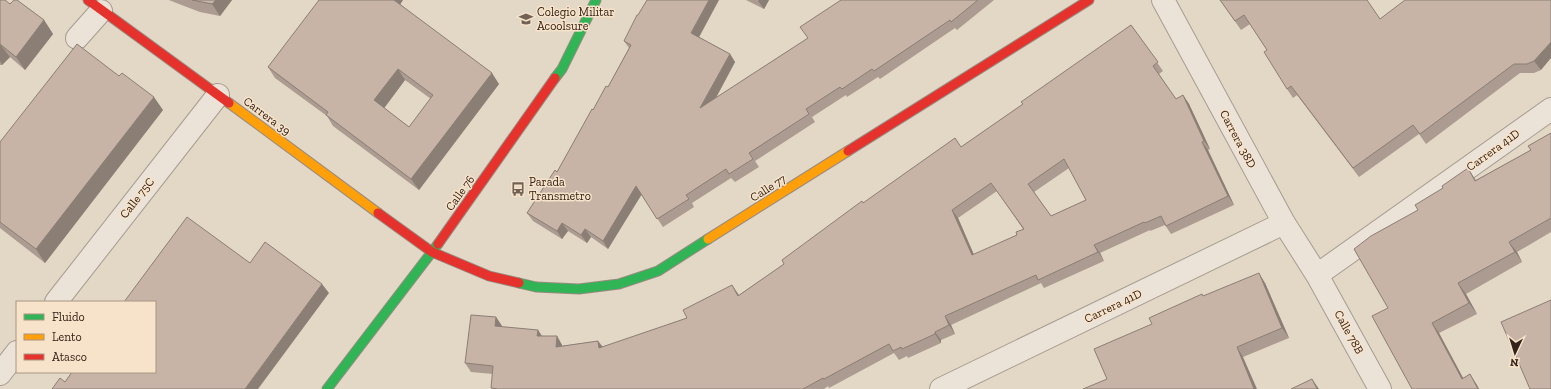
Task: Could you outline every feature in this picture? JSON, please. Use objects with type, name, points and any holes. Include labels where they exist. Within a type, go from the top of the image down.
[{"type":"street","name":"Calle 76","points":[[328,389],[432,252],[562,69],[596,0]]},
{"type":"street","name":"Calle 77","points":[[432,252],[489,276],[536,287],[580,289],[619,284],[658,271],[1089,0]]},
{"type":"street","name":"Carrera 38D","points":[[1163,0],[1284,223],[1317,276]]},
{"type":"street","name":"Carrera 39","points":[[94,5],[432,252]]},
{"type":"street","points":[[77,38],[94,5]]},
{"type":"street","name":"Calle 75C","points":[[57,301],[218,95]]},
{"type":"street","name":"Carrera 41D","points":[[1317,276],[1551,109]]},
{"type":"street","name":"Carrera 41D","points":[[941,389],[1284,223]]},
{"type":"street","name":"Calle 78B","points":[[1317,276],[1380,389]]},
{"type":"street","points":[[0,374],[16,353]]},
{"type":"building","points":[[0,0],[5,0],[10,4],[14,0],[17,0],[44,20],[16,57],[0,44]]},
{"type":"building","points":[[192,0],[216,0],[212,4]]},
{"type":"building","points":[[319,0],[394,0],[492,73],[411,179],[326,115],[328,112],[268,67]],"holes":[[[398,69],[433,95],[409,127],[374,100]]]},
{"type":"building","points":[[647,0],[709,0],[691,33],[730,54],[700,108],[808,38],[800,27],[841,0],[978,0],[951,22],[950,20],[874,71],[872,69],[842,89],[840,87],[806,109],[809,114],[749,153],[753,159],[729,174],[726,169],[686,195],[689,199],[657,219],[636,186],[603,241],[585,229],[581,235],[562,223],[557,231],[527,213],[555,170],[557,172],[592,109],[593,110],[606,86],[608,87],[631,45],[624,41],[637,15]]},
{"type":"building","points":[[1220,0],[1367,0],[1380,19],[1405,0],[1551,0],[1551,42],[1534,61],[1527,64],[1514,64],[1420,134],[1413,125],[1353,168],[1291,86],[1287,89],[1264,52],[1267,50],[1244,15],[1235,21]]},
{"type":"building","points":[[1131,25],[1158,62],[1153,66],[1176,99],[1183,95],[1204,141],[1202,142],[1228,196],[1166,226],[1161,216],[1145,223],[1144,222],[1094,245],[1098,252],[1038,280],[1036,275],[945,316],[949,325],[935,332],[935,334],[902,349],[901,347],[893,351],[889,344],[803,389],[498,389],[491,388],[493,366],[465,363],[471,315],[496,317],[495,326],[538,330],[537,336],[557,336],[556,347],[598,341],[599,348],[687,318],[683,310],[732,285],[738,296],[784,264],[782,260],[862,201],[863,203],[955,138],[961,147],[1023,104],[1021,102]],"holes":[[[1064,159],[1086,200],[1051,216],[1028,184]],[[991,183],[1024,229],[1016,232],[1017,235],[972,255],[952,210]]]},
{"type":"building","points":[[77,44],[119,76],[122,73],[154,97],[36,249],[0,222],[0,142]]},
{"type":"building","points":[[1551,133],[1551,218],[1509,242],[1515,252],[1458,283],[1469,303],[1432,323],[1462,379],[1470,374],[1478,389],[1412,389],[1372,316],[1388,308],[1354,249],[1371,236],[1418,210],[1415,205],[1443,188],[1442,186],[1468,168],[1475,181],[1531,150],[1528,146]]},
{"type":"building","points":[[187,217],[250,263],[265,242],[322,284],[245,389],[52,389],[60,378],[65,382],[71,373],[156,373],[156,301],[125,301]]},
{"type":"building","points":[[1259,273],[1282,328],[1237,347],[1254,389],[1083,389],[1107,379],[1094,349],[1152,324],[1149,318],[1202,294],[1203,296]]},
{"type":"building","points":[[1551,300],[1551,389],[1530,389],[1501,322]]},
{"type":"building","points":[[1312,379],[1317,389],[1291,389]]},
{"type":"traffic: fast","points":[[555,78],[562,69],[596,0]]},
{"type":"traffic: fast","points":[[519,283],[536,287],[579,289],[619,284],[658,271],[708,239]]},
{"type":"traffic: fast","points":[[327,389],[438,244]]},
{"type":"traffic: slow","points":[[229,103],[378,213]]},
{"type":"traffic: slow","points":[[708,239],[848,151]]},
{"type":"traffic: jam","points":[[88,0],[229,103]]},
{"type":"traffic: jam","points":[[848,151],[1089,0]]},
{"type":"traffic: jam","points":[[438,244],[555,78]]},
{"type":"traffic: jam","points":[[378,213],[432,252],[489,276],[519,283]]},
{"type":"place","name":"Colegio Militar Acoolsure","points":[[526,19]]},
{"type":"place","name":"Parada Transmetro","points":[[518,189]]}]
